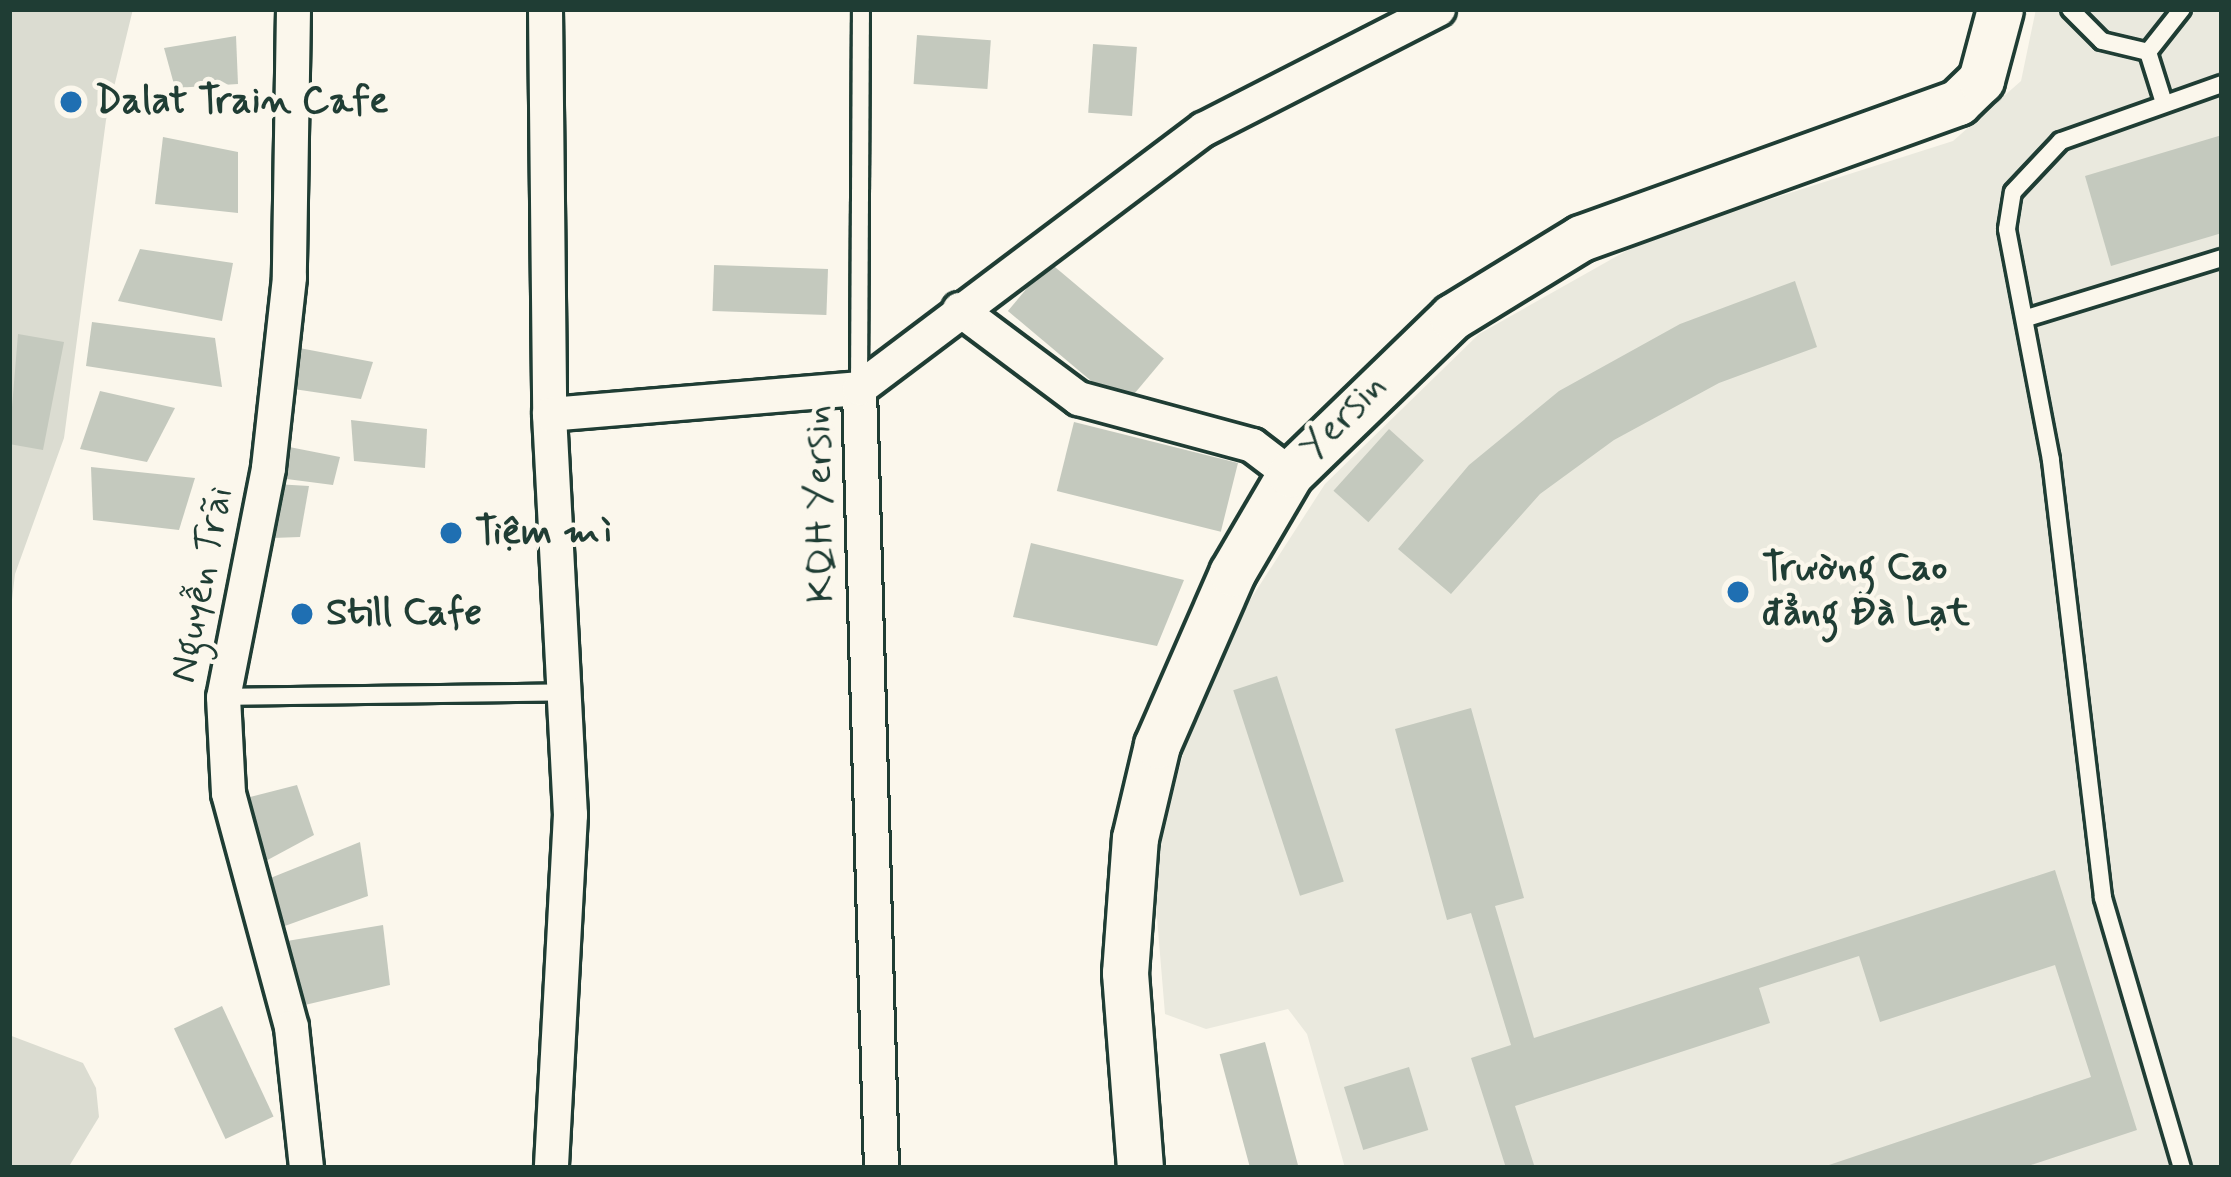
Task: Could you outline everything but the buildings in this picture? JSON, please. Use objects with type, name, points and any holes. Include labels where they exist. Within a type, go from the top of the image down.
[{"type":"street","name":"Nguyễn Trãi","points":[[293,9],[290,277],[268,468],[223,697],[228,793],[291,1027],[306,1168]]},
{"type":"street","points":[[544,9],[549,414],[570,814],[551,1168]]},
{"type":"street","name":"KQH Yersin","points":[[881,1168],[859,388],[1203,129],[1438,9]]},
{"type":"street","name":"Yersin","points":[[1139,1168],[1125,973],[1135,838],[1157,745],[1232,573],[1290,474],[1452,317],[1581,238],[1958,102],[1988,64],[2000,9]]},
{"type":"street","points":[[958,309],[1078,398],[1252,446],[1290,474]]},
{"type":"street","points":[[549,414],[859,388]]},
{"type":"lane","points":[[859,388],[861,9]]},
{"type":"lane","points":[[2070,9],[2102,41],[2148,52]]},
{"type":"lane","points":[[2148,52],[2182,9]]},
{"type":"lane","points":[[2148,52],[2163,100]]},
{"type":"lane","points":[[2182,1168],[2103,897],[2030,317],[2007,229],[2013,192],[2061,141],[2163,100],[2222,84]]},
{"type":"lane","points":[[2030,317],[2222,258]]},
{"type":"lane","points":[[223,697],[564,692]]},
{"type":"shaded area","points":[[9,9],[133,9],[106,120],[64,438],[15,574],[9,626]]},
{"type":"shaded area","name":"Trường Cao đẳng Đà Lạt","points":[[2036,9],[2222,9],[2222,1168],[1345,1168],[1307,1034],[1288,1009],[1206,1029],[1165,1014],[1155,894],[1162,835],[1190,727],[1234,625],[1325,484],[1479,334],[1649,238],[1953,141],[2021,81]]},
{"type":"shaded area","points":[[9,1035],[83,1063],[96,1088],[99,1117],[68,1168],[9,1168]]},
{"type":"place","name":"Dalat Train Cafe","points":[[71,102]]},
{"type":"place","name":"Tiệm mì","points":[[451,533]]},
{"type":"place","name":"Trường Cao đẳng Đà Lạt","points":[[1738,592]]},
{"type":"place","name":"Still Cafe","points":[[302,614]]}]
